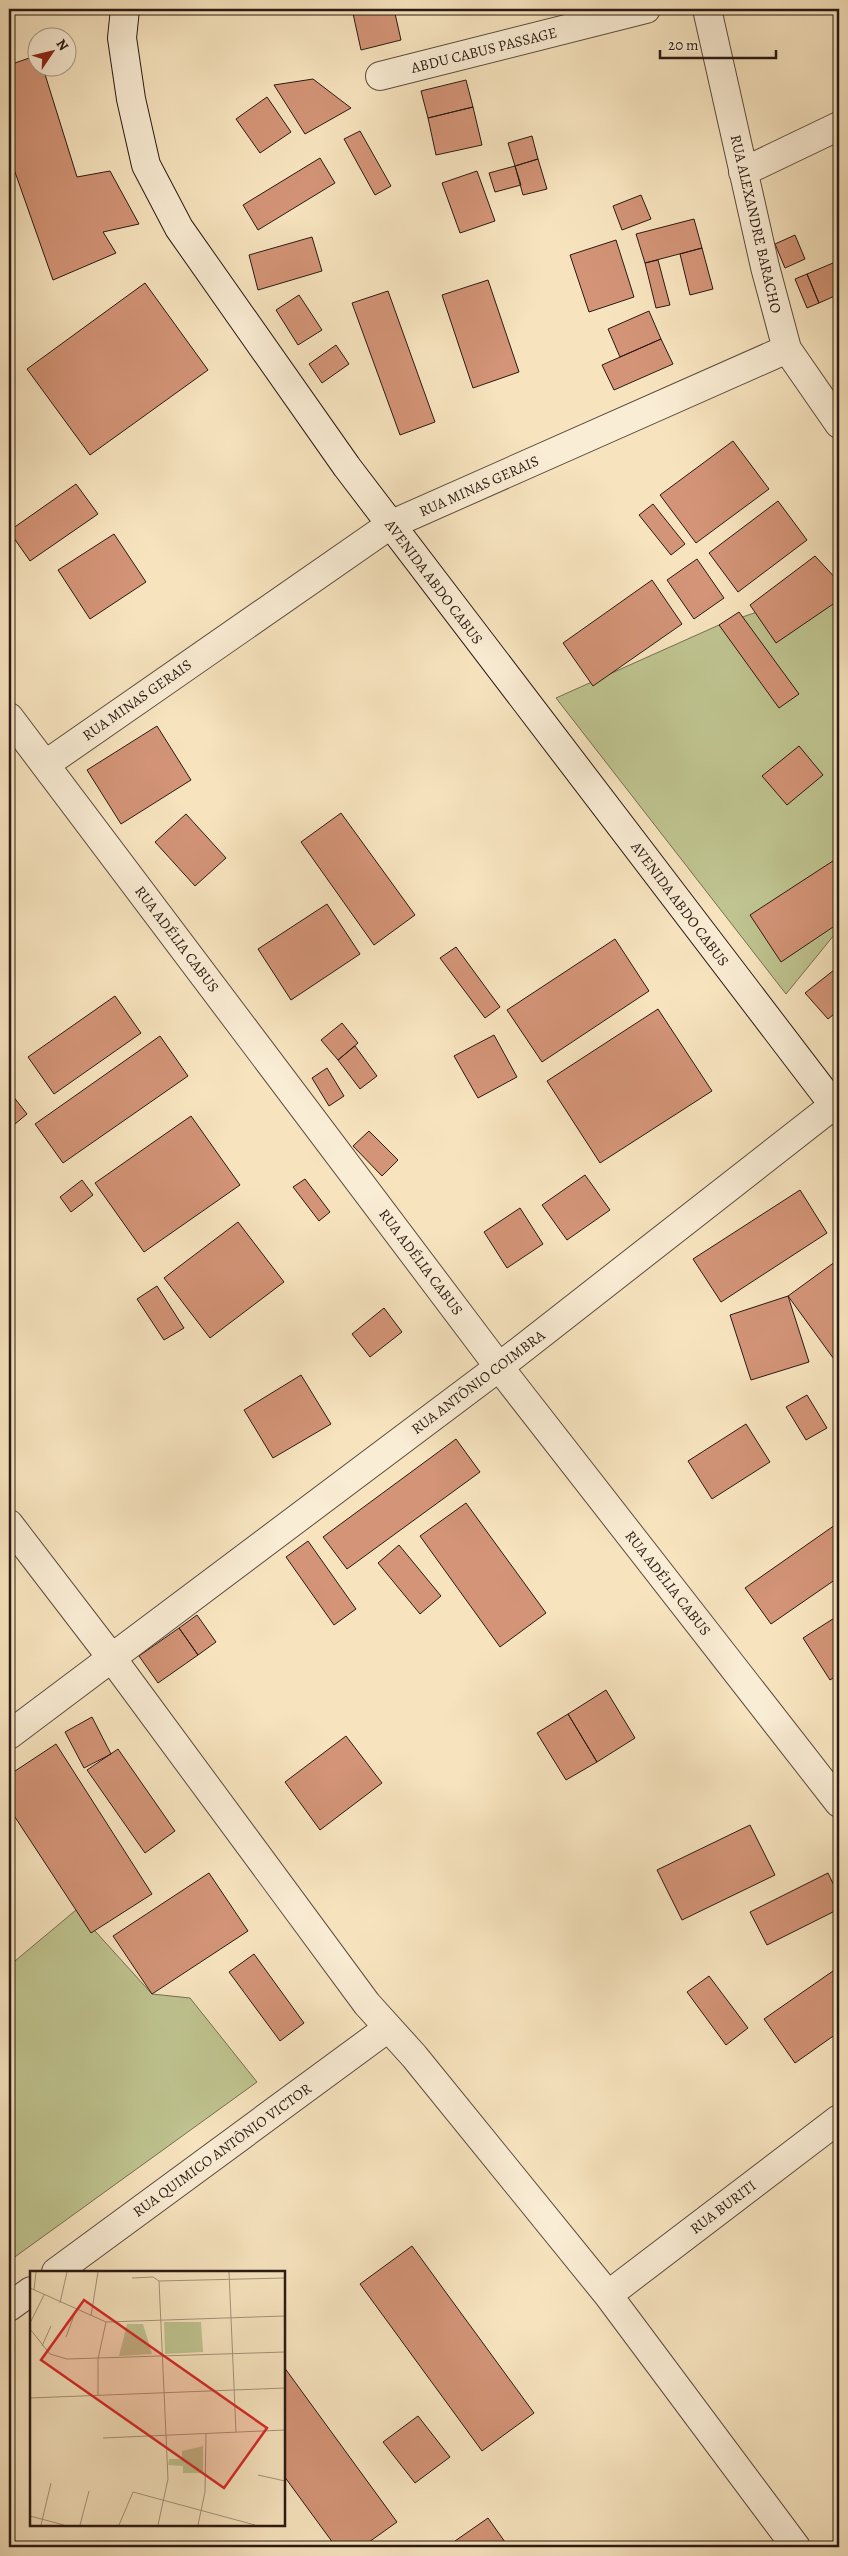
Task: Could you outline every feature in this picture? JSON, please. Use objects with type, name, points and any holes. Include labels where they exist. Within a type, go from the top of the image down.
[{"type":"street","name":"AVENIDA ABDO CABUS","points":[[125,9],[122,38],[131,99],[146,165],[179,228],[220,289],[390,525],[838,1106]]},
{"type":"street","name":"ABDU CABUS PASSAGE","points":[[380,76],[646,9]]},
{"type":"street","name":"RUA ALEXANDRE BARACHO","points":[[708,9],[743,172],[787,349],[839,424]]},
{"type":"street","points":[[743,172],[839,126]]},
{"type":"street","name":"RUA MINAS GERAIS","points":[[46,764],[390,525],[787,349]]},
{"type":"street","name":"RUA ADÉLIA CABUS","points":[[9,716],[499,1367],[839,1803]]},
{"type":"street","name":"RUA ANTÔNIO COIMBRA","points":[[9,1735],[499,1367],[838,1106]]},
{"type":"street","points":[[9,1524],[112,1656],[367,2004],[608,2295],[796,2547]]},
{"type":"street","name":"RUA QUIMICO ANTÔNIO VICTOR","points":[[57,2271],[388,2028]]},
{"type":"street","name":"RUA BURITI","points":[[608,2295],[839,2119]]},
{"type":"street","points":[[9,2307],[30,2292]]},
{"type":"green space","points":[[839,584],[839,929],[786,994],[556,698],[719,625]]},
{"type":"green space","points":[[76,1910],[152,1994],[190,1998],[257,2082],[12,2259],[9,2254],[9,1966]]},
{"type":"building","points":[[352,9],[394,9],[401,40],[361,50]]},
{"type":"building","points":[[28,58],[28,78],[46,78],[77,177],[110,171],[139,224],[103,232],[116,253],[53,280],[9,155],[9,65]]},
{"type":"building","points":[[313,79],[351,108],[305,134],[274,85]]},
{"type":"building","points":[[466,80],[473,107],[428,118],[421,91]]},
{"type":"building","points":[[267,97],[291,132],[260,153],[236,119]]},
{"type":"building","points":[[473,107],[482,145],[436,155],[428,118]]},
{"type":"building","points":[[360,131],[391,186],[375,195],[344,139]]},
{"type":"building","points":[[532,136],[538,159],[515,166],[508,143]]},
{"type":"building","points":[[320,158],[335,183],[258,230],[243,205]]},
{"type":"building","points":[[538,159],[547,189],[523,195],[515,166]]},
{"type":"building","points":[[515,166],[521,185],[495,192],[489,173]]},
{"type":"building","points":[[477,171],[495,221],[460,233],[442,183]]},
{"type":"building","points":[[641,195],[651,219],[622,230],[613,206]]},
{"type":"building","points":[[694,219],[702,248],[645,263],[636,234]]},
{"type":"building","points":[[795,235],[805,259],[785,268],[775,244]]},
{"type":"building","points":[[312,237],[322,271],[258,290],[249,255]]},
{"type":"building","points":[[616,240],[634,297],[589,312],[570,255]]},
{"type":"building","points":[[702,248],[713,289],[690,295],[680,254]]},
{"type":"building","points":[[658,260],[670,305],[656,308],[645,263]]},
{"type":"building","points":[[833,263],[839,277],[839,294],[819,303],[807,274]]},
{"type":"building","points":[[807,274],[819,303],[807,308],[795,279]]},
{"type":"building","points":[[488,280],[519,372],[473,388],[442,295]]},
{"type":"building","points":[[145,283],[208,370],[90,455],[27,369]]},
{"type":"building","points":[[388,291],[435,422],[400,435],[352,303]]},
{"type":"building","points":[[299,295],[322,330],[298,345],[276,310]]},
{"type":"building","points":[[649,311],[661,339],[620,357],[608,329]]},
{"type":"building","points":[[661,339],[673,364],[614,390],[602,365]]},
{"type":"building","points":[[336,345],[349,364],[322,383],[309,364]]},
{"type":"building","points":[[733,441],[769,489],[696,543],[660,495]]},
{"type":"building","points":[[76,484],[98,514],[30,561],[9,531]]},
{"type":"building","points":[[778,501],[807,540],[738,592],[709,553]]},
{"type":"building","points":[[653,504],[685,544],[671,555],[639,515]]},
{"type":"building","points":[[114,534],[146,582],[90,619],[58,570]]},
{"type":"building","points":[[815,556],[839,582],[839,600],[776,643],[750,605]]},
{"type":"building","points":[[697,559],[724,598],[694,619],[667,580]]},
{"type":"building","points":[[652,580],[682,624],[593,686],[563,643]]},
{"type":"building","points":[[739,612],[799,694],[779,708],[719,625]]},
{"type":"building","points":[[157,726],[191,780],[121,824],[87,770]]},
{"type":"building","points":[[799,746],[823,775],[787,805],[762,776]]},
{"type":"building","points":[[341,813],[415,915],[374,945],[301,842]]},
{"type":"building","points":[[186,814],[226,858],[195,886],[155,842]]},
{"type":"building","points":[[839,857],[839,923],[781,962],[750,915]]},
{"type":"building","points":[[327,904],[360,954],[291,1000],[258,949]]},
{"type":"building","points":[[615,939],[649,991],[542,1062],[507,1010]]},
{"type":"building","points":[[456,947],[500,1007],[485,1018],[440,958]]},
{"type":"building","points":[[839,966],[839,1010],[828,1019],[805,993]]},
{"type":"building","points":[[115,996],[141,1033],[54,1094],[28,1057]]},
{"type":"building","points":[[658,1009],[712,1091],[600,1163],[547,1081]]},
{"type":"building","points":[[342,1023],[358,1043],[338,1060],[321,1040]]},
{"type":"building","points":[[494,1035],[517,1077],[478,1098],[454,1056]]},
{"type":"building","points":[[160,1036],[188,1076],[63,1163],[35,1124]]},
{"type":"building","points":[[355,1046],[377,1076],[360,1089],[338,1060]]},
{"type":"building","points":[[327,1068],[344,1096],[329,1106],[312,1078]]},
{"type":"building","points":[[9,1091],[27,1114],[9,1129]]},
{"type":"building","points":[[191,1116],[240,1185],[144,1252],[95,1183]]},
{"type":"building","points":[[369,1131],[398,1160],[382,1176],[353,1146]]},
{"type":"building","points":[[585,1175],[610,1210],[567,1240],[542,1205]]},
{"type":"building","points":[[305,1179],[330,1212],[319,1221],[293,1187]]},
{"type":"building","points":[[82,1180],[93,1195],[71,1212],[60,1197]]},
{"type":"building","points":[[800,1190],[827,1233],[721,1302],[693,1259]]},
{"type":"building","points":[[520,1208],[543,1244],[507,1268],[484,1232]]},
{"type":"building","points":[[238,1222],[284,1282],[210,1338],[164,1278]]},
{"type":"building","points":[[839,1259],[839,1366],[788,1296]]},
{"type":"building","points":[[157,1286],[184,1328],[164,1340],[137,1299]]},
{"type":"building","points":[[788,1296],[809,1362],[751,1380],[730,1315]]},
{"type":"building","points":[[384,1308],[402,1332],[370,1357],[352,1334]]},
{"type":"building","points":[[301,1375],[331,1424],[273,1458],[244,1410]]},
{"type":"building","points":[[807,1395],[827,1428],[806,1440],[786,1407]]},
{"type":"building","points":[[746,1424],[770,1462],[712,1499],[688,1461]]},
{"type":"building","points":[[456,1439],[480,1472],[347,1569],[323,1537]]},
{"type":"building","points":[[466,1503],[546,1613],[500,1647],[420,1536]]},
{"type":"building","points":[[835,1525],[839,1530],[839,1577],[771,1624],[745,1588]]},
{"type":"building","points":[[308,1541],[356,1609],[334,1625],[286,1557]]},
{"type":"building","points":[[399,1545],[441,1596],[420,1614],[378,1563]]},
{"type":"building","points":[[197,1615],[216,1642],[198,1655],[179,1628]]},
{"type":"building","points":[[839,1615],[839,1674],[830,1680],[803,1638]]},
{"type":"building","points":[[179,1628],[198,1655],[158,1683],[139,1656]]},
{"type":"building","points":[[606,1690],[635,1738],[597,1762],[568,1714]]},
{"type":"building","points":[[568,1714],[597,1762],[566,1780],[537,1733]]},
{"type":"building","points":[[92,1717],[111,1754],[84,1768],[65,1732]]},
{"type":"building","points":[[346,1736],[382,1783],[320,1830],[285,1782]]},
{"type":"building","points":[[56,1744],[152,1894],[91,1933],[9,1808],[9,1775]]},
{"type":"building","points":[[118,1749],[175,1831],[145,1853],[87,1770]]},
{"type":"building","points":[[750,1825],[775,1875],[682,1920],[657,1870]]},
{"type":"building","points":[[209,1873],[248,1931],[152,1994],[113,1936]]},
{"type":"building","points":[[828,1873],[839,1896],[839,1909],[767,1945],[750,1912]]},
{"type":"building","points":[[254,1954],[304,2023],[280,2041],[229,1972]]},
{"type":"building","points":[[833,1971],[839,1980],[839,2032],[795,2063],[764,2019]]},
{"type":"building","points":[[709,1976],[748,2028],[726,2045],[687,1992]]},
{"type":"building","points":[[412,2246],[534,2413],[482,2451],[360,2284]]},
{"type":"building","points":[[285,2368],[397,2522],[362,2547],[336,2547],[285,2477]]},
{"type":"building","points":[[418,2416],[450,2457],[415,2483],[383,2442]]},
{"type":"building","points":[[488,2518],[505,2542],[498,2547],[460,2547],[455,2541]]}]
